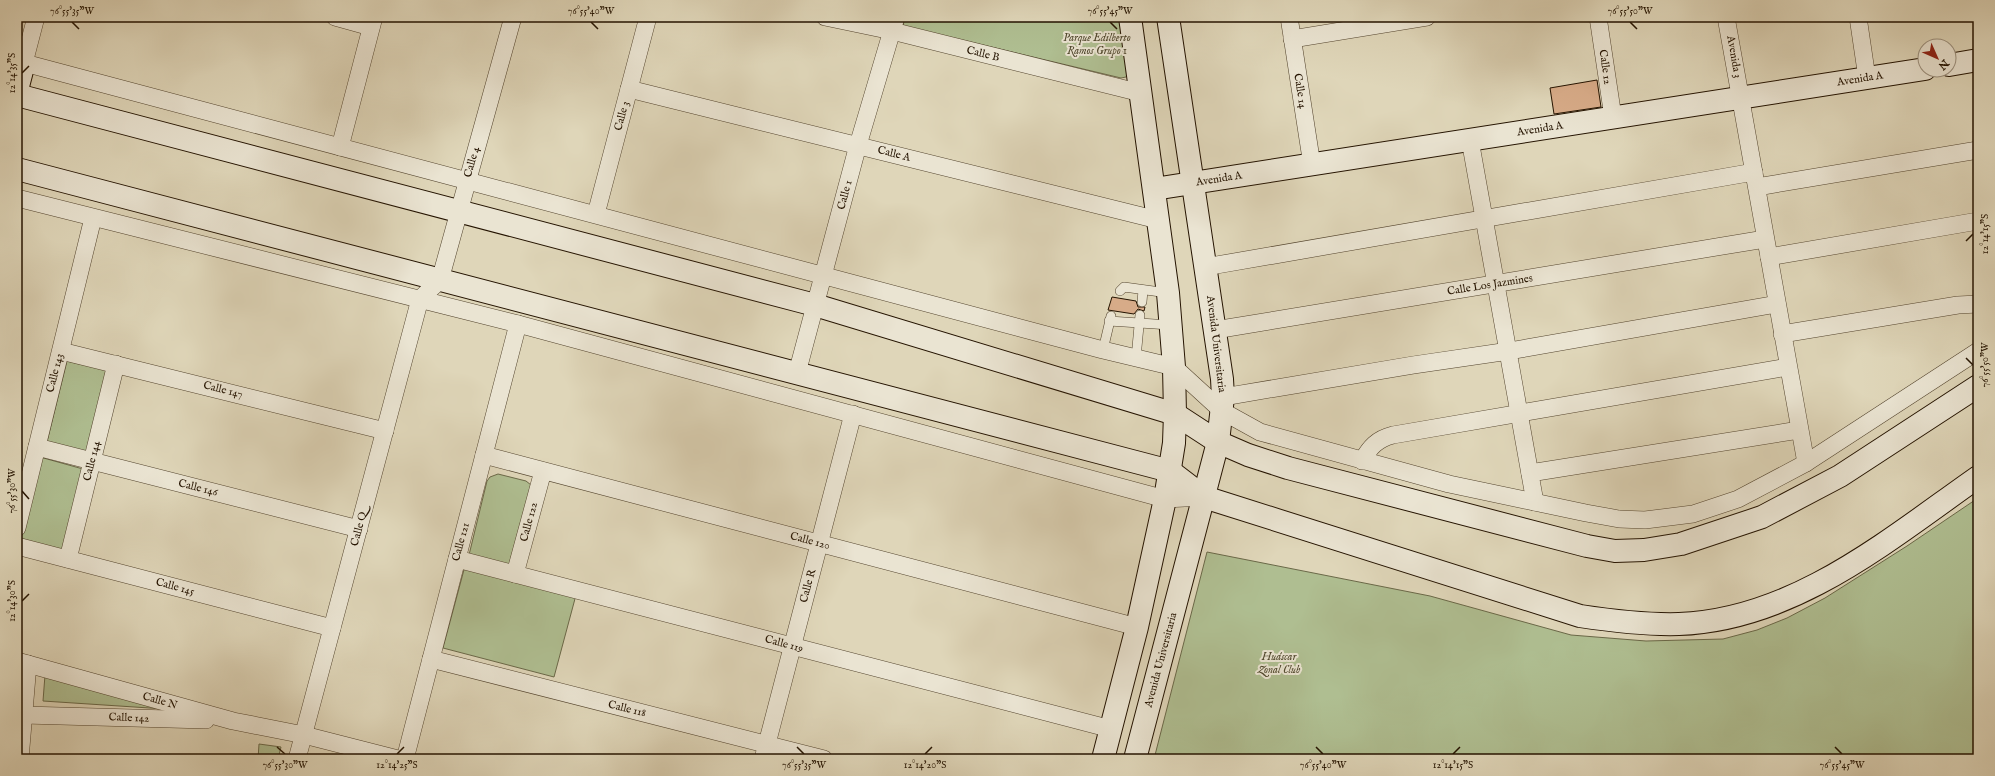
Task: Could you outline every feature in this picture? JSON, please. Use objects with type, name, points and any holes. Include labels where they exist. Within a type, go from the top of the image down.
[{"type":"main road","points":[[1103,759],[1137,627],[1165,499],[1174,443],[1174,367],[1168,293],[1130,17]]},
{"type":"main road","name":"Avenida Universitaria","points":[[1135,759],[1218,442],[1222,404],[1222,379],[1168,17]]},
{"type":"main road","points":[[1957,64],[1978,60]]},
{"type":"main road","points":[[17,90],[21,62]]},
{"type":"main road","name":"Avenida A","points":[[1154,190],[1917,70]]},
{"type":"main road","points":[[17,95],[815,305],[1175,414],[1218,442],[1248,455],[1288,468],[1588,546],[1615,551],[1644,550],[1681,544],[1762,517],[1840,476],[1978,386]]},
{"type":"main road","points":[[17,169],[1170,471],[1204,497],[1580,616],[1627,623],[1680,624],[1723,618],[1764,608],[1802,592],[1881,546],[1978,477]]},
{"type":"street","points":[[36,17],[21,62],[823,274],[1102,350],[1174,367],[1260,432],[1449,484],[1620,519],[1667,518],[1700,512],[1738,499],[1806,462],[1978,351]]},
{"type":"street","points":[[335,17],[373,22],[340,146]]},
{"type":"street","name":"Calle 4","points":[[440,280],[458,211],[514,17]]},
{"type":"street","name":"Calle 3","points":[[596,214],[648,17]]},
{"type":"street","name":"Calle B","points":[[824,17],[894,24],[1141,93]]},
{"type":"street","name":"Calle 14","points":[[1289,17],[1312,165]]},
{"type":"street","points":[[1292,39],[1427,17]]},
{"type":"street","name":"Calle 12","points":[[1598,17],[1613,117]]},
{"type":"street","name":"Avenida 3","points":[[1726,17],[1799,430],[1806,462]]},
{"type":"street","points":[[1858,17],[1867,78]]},
{"type":"street","name":"Calle 1","points":[[797,373],[858,145],[894,24]]},
{"type":"street","name":"Calle A","points":[[629,89],[1158,220]]},
{"type":"street","points":[[1470,140],[1535,502]]},
{"type":"street","points":[[1205,267],[1484,219],[1978,150]]},
{"type":"street","points":[[17,198],[518,324],[1165,499],[1204,497]]},
{"type":"street","name":"Calle 143","points":[[17,528],[93,218]]},
{"type":"street","points":[[1769,257],[1978,221]]},
{"type":"street","name":"Calle Los Jazmines","points":[[1215,330],[1766,239]]},
{"type":"street","points":[[420,299],[440,280]]},
{"type":"street","name":"Calle Q","points":[[298,759],[420,299]]},
{"type":"street","points":[[1222,404],[1414,365],[1509,351],[1777,304]]},
{"type":"street","points":[[1782,334],[1958,305],[1978,304]]},
{"type":"street","name":"Calle 121","points":[[405,759],[518,324]]},
{"type":"street","name":"Calle 147","points":[[61,351],[385,431]]},
{"type":"street","name":"Calle 144","points":[[68,559],[116,364]]},
{"type":"street","points":[[1362,461],[1369,449],[1382,438],[1519,412],[1788,367]]},
{"type":"street","name":"Calle R","points":[[765,752],[853,414]]},
{"type":"street","points":[[1530,473],[1799,430]]},
{"type":"street","name":"Calle 146","points":[[37,447],[358,529]]},
{"type":"street","name":"Calle 120","points":[[484,455],[1137,627]]},
{"type":"street","name":"Calle 122","points":[[515,574],[543,470]]},
{"type":"street","name":"Calle 145","points":[[17,546],[332,628]]},
{"type":"street","name":"Calle 119","points":[[457,559],[1111,730]]},
{"type":"street","name":"Calle 118","points":[[431,659],[765,752],[824,759]]},
{"type":"street","points":[[20,759],[24,715],[23,662]]},
{"type":"street","name":"Calle N","points":[[23,662],[234,721],[304,735],[398,759]]},
{"type":"street","name":"Calle 142","points":[[24,715],[234,721]]},
{"type":"lane","points":[[1120,291],[1124,287],[1168,293]]},
{"type":"lane","points":[[1142,302],[1143,290]]},
{"type":"lane","points":[[1102,350],[1110,319],[1140,319],[1170,325]]},
{"type":"lane","points":[[1136,358],[1140,319]]},
{"type":"green space","name":"Parque Edilberto Ramos Grupo 1","points":[[905,17],[1122,17],[1129,73],[1126,77],[1121,78],[903,26]]},
{"type":"green space","points":[[67,361],[107,370],[87,452],[47,442]]},
{"type":"green space","points":[[40,457],[83,469],[62,551],[18,539]]},
{"type":"green space","points":[[498,474],[526,481],[531,485],[509,565],[469,555],[487,481],[490,477]]},
{"type":"green space","name":"Huáscar Zonal Club","points":[[1978,498],[1978,759],[1154,759],[1207,552],[1430,596],[1571,635],[1646,641],[1723,639],[1757,630],[1787,618],[1825,598],[1907,546]]},
{"type":"green space","points":[[465,566],[576,595],[554,677],[443,648]]},
{"type":"green space","points":[[45,675],[180,710],[43,701]]},
{"type":"green space","points":[[259,744],[281,747],[278,759],[258,759]]},
{"type":"building","points":[[1597,80],[1601,107],[1554,114],[1550,88]]},
{"type":"building","points":[[1112,297],[1136,301],[1138,307],[1145,307],[1144,311],[1138,309],[1134,314],[1108,310]]}]
